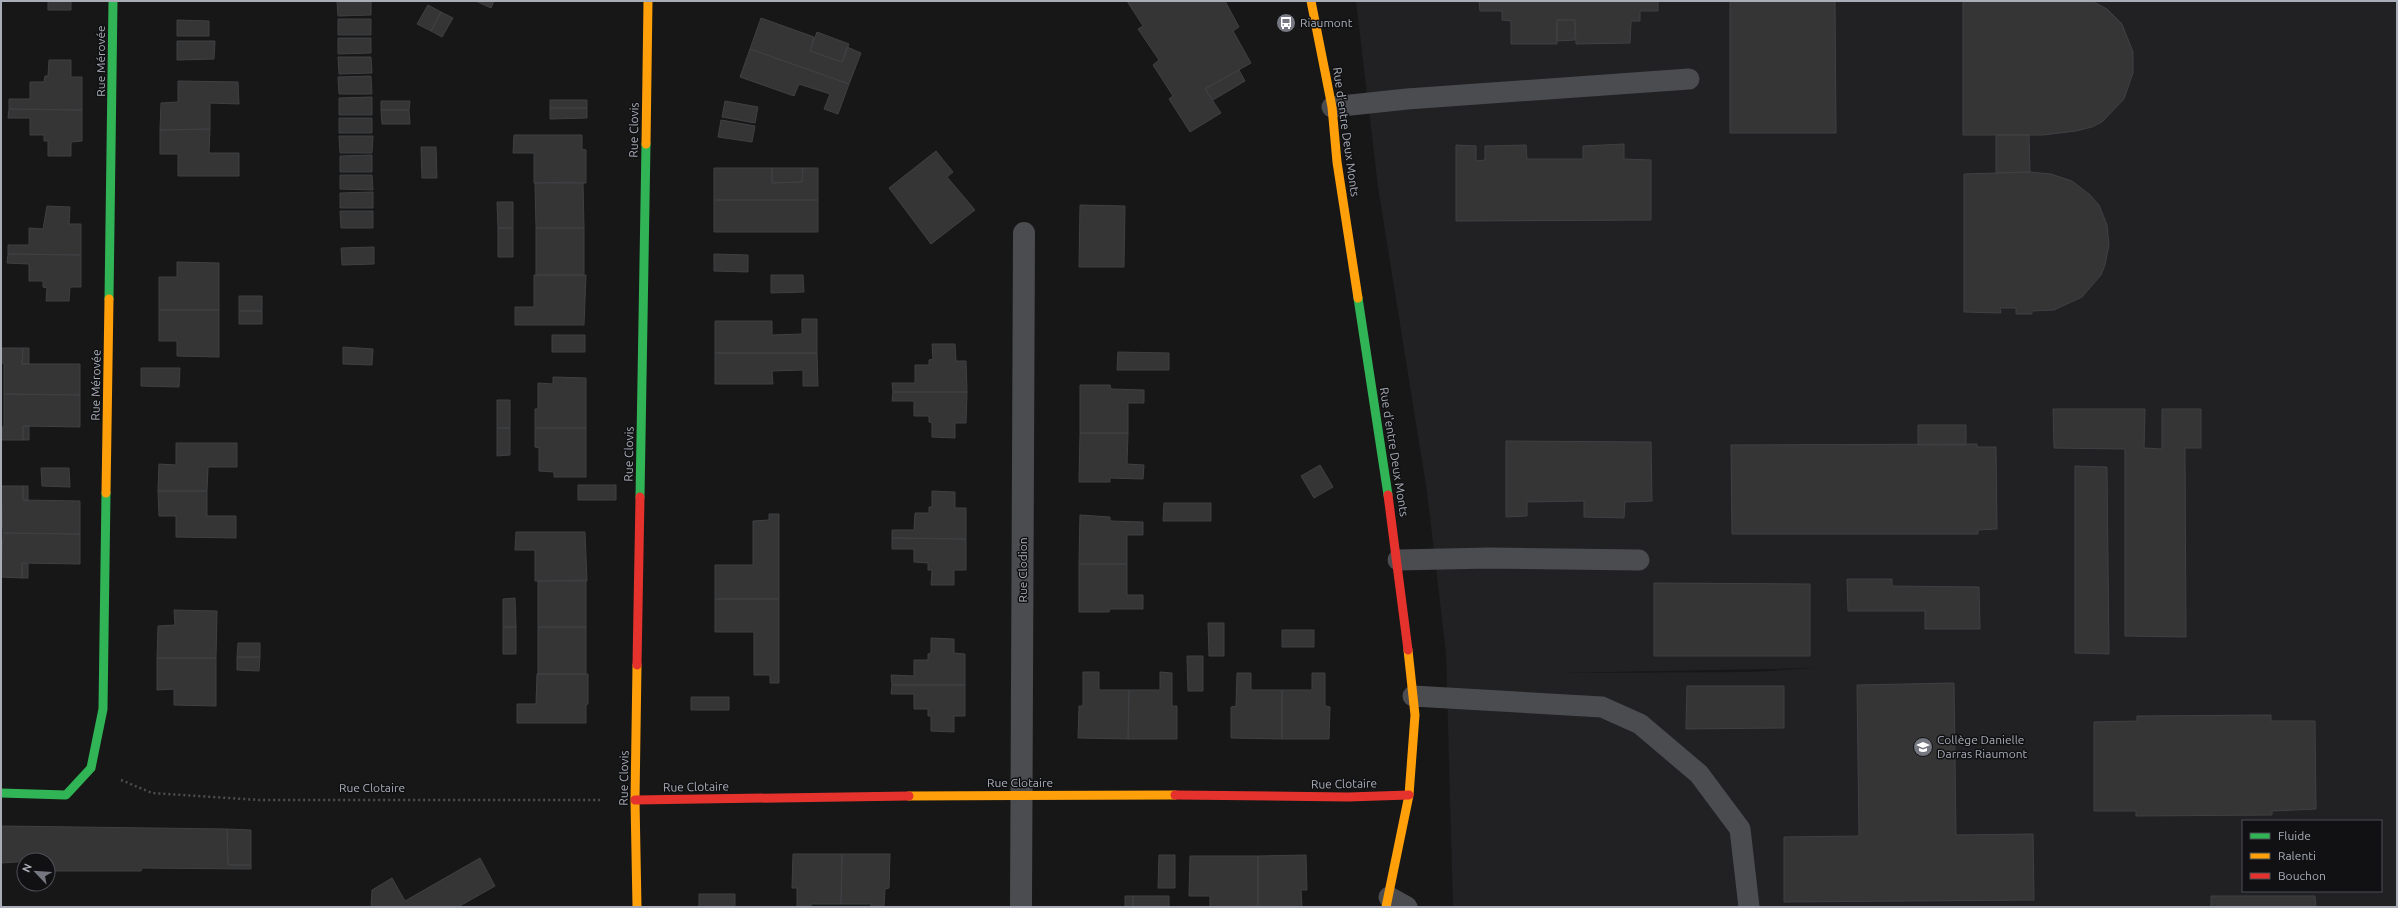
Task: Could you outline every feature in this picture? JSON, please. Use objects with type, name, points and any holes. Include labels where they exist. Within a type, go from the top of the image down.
[{"type":"street","name":"Rue Mérovée","points":[[91,768],[103,709],[113,1]]},
{"type":"street","name":"Rue Clovis","points":[[637,907],[635,800],[648,1]]},
{"type":"street","name":"Rue d'entre Deux Monts","points":[[1311,1],[1332,107],[1337,162],[1398,560],[1415,715],[1409,795],[1387,902]]},
{"type":"street","name":"Rue Clodion","points":[[1021,907],[1024,233]]},
{"type":"street","points":[[1,793],[66,795],[91,768]]},
{"type":"street","name":"Rue Clotaire","points":[[635,800],[1022,794],[1348,797],[1409,795]]},
{"type":"lane","points":[[1332,107],[1407,99],[1689,79]]},
{"type":"lane","points":[[1398,560],[1489,558],[1639,560]]},
{"type":"lane","points":[[1413,696],[1602,707],[1640,724],[1699,774],[1740,829],[1749,907]]},
{"type":"lane","points":[[1387,902],[1407,907]]},
{"type":"path","name":"Rue Clotaire","points":[[91,768],[152,793],[259,800],[635,800]]},
{"type":"shaded area","points":[[1356,1],[2397,1],[2397,907],[1453,907],[1446,653],[1427,492],[1378,187]],"holes":[[[1817,668],[1751,672],[1556,673]]]},
{"type":"building","points":[[48,1],[71,1],[71,10],[48,10]]},
{"type":"building","points":[[337,1],[371,1],[371,15],[338,16]]},
{"type":"building","points":[[476,1],[494,1],[491,8]]},
{"type":"building","points":[[1127,1],[1225,1],[1239,27],[1233,31],[1251,63],[1205,89],[1221,113],[1190,132],[1169,99],[1173,96],[1153,65],[1159,60],[1138,29],[1143,26]]},
{"type":"building","points":[[1479,1],[1658,1],[1658,11],[1640,11],[1640,21],[1631,21],[1630,43],[1576,44],[1575,20],[1557,20],[1557,44],[1511,44],[1511,21],[1502,20],[1502,11],[1480,11]]},
{"type":"building","points":[[1730,1],[1835,1],[1836,133],[1730,133]]},
{"type":"building","points":[[1963,1],[2092,1],[2107,9],[2122,24],[2133,52],[2133,73],[2124,99],[2102,122],[2092,127],[2076,131],[2043,135],[1963,135]]},
{"type":"building","points":[[428,5],[441,12],[431,31],[417,24]]},
{"type":"building","points":[[441,12],[453,18],[442,37],[431,31]]},
{"type":"building","points":[[761,18],[814,37],[810,51],[842,62],[847,47],[861,53],[849,84],[750,49]]},
{"type":"building","points":[[338,19],[371,19],[371,35],[338,35]]},
{"type":"building","points":[[177,20],[209,21],[209,36],[177,36]]},
{"type":"building","points":[[1557,20],[1575,20],[1575,40],[1557,41]]},
{"type":"building","points":[[817,32],[849,44],[842,62],[810,51]]},
{"type":"building","points":[[338,38],[371,38],[371,53],[338,54]]},
{"type":"building","points":[[177,41],[215,41],[214,59],[177,60]]},
{"type":"building","points":[[750,49],[849,84],[838,114],[824,109],[830,94],[799,84],[794,96],[740,77]]},
{"type":"building","points":[[338,57],[371,57],[372,73],[339,74]]},
{"type":"building","points":[[49,60],[71,60],[71,77],[82,77],[82,110],[9,109],[9,99],[30,99],[30,82],[44,82],[45,76],[48,76]]},
{"type":"building","points":[[1239,70],[1245,81],[1213,100],[1205,89]]},
{"type":"building","points":[[371,76],[372,94],[339,94],[338,77]]},
{"type":"building","points":[[178,81],[238,82],[239,104],[210,103],[210,129],[160,130],[161,103],[178,102]]},
{"type":"building","points":[[372,97],[372,115],[339,115],[339,98]]},
{"type":"building","points":[[550,100],[587,100],[587,108],[550,108]]},
{"type":"building","points":[[381,101],[410,101],[409,110],[381,110]]},
{"type":"building","points":[[725,101],[758,107],[755,123],[722,117]]},
{"type":"building","points":[[550,108],[587,108],[587,118],[550,119]]},
{"type":"building","points":[[9,109],[82,110],[82,141],[71,142],[71,156],[48,156],[48,141],[44,141],[44,135],[30,135],[30,118],[8,118]]},
{"type":"building","points":[[381,110],[409,110],[410,124],[382,124]]},
{"type":"building","points":[[339,118],[372,118],[372,133],[339,133]]},
{"type":"building","points":[[721,120],[755,126],[752,142],[718,137]]},
{"type":"building","points":[[210,129],[209,153],[239,153],[239,176],[178,176],[178,154],[160,154],[160,130]]},
{"type":"building","points":[[514,135],[582,135],[582,149],[586,150],[586,183],[534,183],[534,153],[513,153]]},
{"type":"building","points":[[1996,135],[2029,135],[2030,172],[1996,173]]},
{"type":"building","points":[[339,136],[373,136],[372,153],[340,153]]},
{"type":"building","points":[[1624,144],[1624,159],[1651,160],[1651,220],[1456,221],[1456,145],[1476,146],[1476,161],[1485,160],[1485,146],[1526,145],[1527,159],[1583,159],[1583,146]]},
{"type":"building","points":[[421,147],[436,147],[437,178],[422,178]]},
{"type":"building","points":[[936,151],[953,172],[947,177],[975,210],[931,244],[889,188]]},
{"type":"building","points":[[372,155],[372,172],[340,172],[340,156]]},
{"type":"building","points":[[714,168],[772,168],[772,183],[802,182],[803,168],[818,168],[818,200],[714,200]]},
{"type":"building","points":[[772,168],[803,168],[802,182],[772,183]]},
{"type":"building","points":[[2030,172],[2051,174],[2072,181],[2089,194],[2099,205],[2107,225],[2109,245],[2105,265],[2101,275],[2082,297],[2054,310],[2032,311],[2032,314],[2016,314],[2016,308],[2000,308],[2001,313],[1964,312],[1964,174]]},
{"type":"building","points":[[340,175],[372,175],[373,190],[340,189]]},
{"type":"building","points":[[535,183],[583,183],[584,228],[536,228]]},
{"type":"building","points":[[373,192],[373,208],[340,208],[340,193]]},
{"type":"building","points":[[714,200],[818,200],[818,232],[714,232]]},
{"type":"building","points":[[497,202],[513,202],[513,228],[498,228]]},
{"type":"building","points":[[1080,205],[1125,206],[1124,267],[1079,267]]},
{"type":"building","points":[[47,206],[70,207],[69,224],[81,224],[81,255],[8,254],[8,245],[29,245],[29,228],[43,229]]},
{"type":"building","points":[[340,211],[373,211],[373,228],[341,228]]},
{"type":"building","points":[[498,228],[513,228],[513,257],[498,257]]},
{"type":"building","points":[[536,228],[584,228],[584,275],[536,275]]},
{"type":"building","points":[[374,247],[374,264],[342,265],[341,248]]},
{"type":"building","points":[[8,254],[81,255],[81,287],[70,287],[69,301],[46,301],[47,288],[43,287],[43,281],[29,281],[29,264],[7,263]]},
{"type":"building","points":[[714,254],[748,255],[748,272],[714,271]]},
{"type":"building","points":[[177,262],[219,263],[219,310],[159,310],[159,277],[177,277]]},
{"type":"building","points":[[534,275],[586,275],[584,325],[515,325],[515,307],[534,307]]},
{"type":"building","points":[[771,275],[803,275],[804,292],[771,293]]},
{"type":"building","points":[[239,296],[262,296],[262,311],[239,311]]},
{"type":"building","points":[[159,310],[219,310],[219,357],[177,356],[177,341],[159,341]]},
{"type":"building","points":[[239,311],[262,311],[262,324],[239,324]]},
{"type":"building","points":[[802,319],[817,319],[817,353],[715,353],[715,321],[772,321],[772,335],[802,334]]},
{"type":"building","points":[[552,335],[585,335],[585,352],[552,352]]},
{"type":"building","points":[[932,344],[955,344],[956,361],[966,361],[967,392],[893,392],[892,383],[915,383],[915,365],[929,365],[929,360],[933,359]]},
{"type":"building","points":[[343,347],[373,349],[372,365],[343,364]]},
{"type":"building","points":[[1,348],[23,348],[22,364],[80,364],[80,395],[4,394],[4,363],[1,363]]},
{"type":"building","points":[[23,348],[29,348],[29,364],[22,364]]},
{"type":"building","points":[[1118,352],[1169,353],[1169,370],[1117,370]]},
{"type":"building","points":[[715,353],[817,353],[818,386],[803,386],[803,370],[772,371],[773,384],[715,384]]},
{"type":"building","points":[[141,368],[180,368],[179,387],[141,386]]},
{"type":"building","points":[[553,377],[586,378],[586,428],[535,428],[535,409],[538,409],[538,383],[553,384]]},
{"type":"building","points":[[1080,385],[1110,385],[1111,389],[1144,390],[1144,403],[1128,403],[1128,433],[1080,433]]},
{"type":"building","points":[[893,392],[967,392],[966,423],[955,423],[955,438],[932,437],[932,423],[929,422],[929,416],[914,416],[914,401],[892,401]]},
{"type":"building","points":[[4,394],[80,395],[80,427],[23,426],[23,440],[1,440],[1,427],[4,427]]},
{"type":"building","points":[[497,400],[510,400],[510,428],[497,428]]},
{"type":"building","points":[[2053,409],[2145,409],[2144,448],[2162,449],[2162,409],[2201,409],[2201,448],[2185,448],[2186,637],[2125,636],[2125,449],[2054,448]]},
{"type":"building","points":[[1918,425],[1966,425],[1966,445],[1918,445]]},
{"type":"building","points":[[23,426],[29,426],[29,440],[23,440]]},
{"type":"building","points":[[497,428],[510,428],[510,455],[497,456]]},
{"type":"building","points":[[535,428],[586,428],[586,477],[554,477],[554,472],[539,471],[539,448],[535,447]]},
{"type":"building","points":[[1080,433],[1128,433],[1127,464],[1144,465],[1143,479],[1110,478],[1110,482],[1079,482]]},
{"type":"building","points":[[1506,441],[1651,442],[1652,501],[1625,502],[1624,518],[1584,517],[1584,501],[1527,502],[1527,516],[1506,517]]},
{"type":"building","points":[[176,443],[237,443],[237,467],[208,467],[207,491],[158,491],[159,464],[176,465]]},
{"type":"building","points":[[1977,444],[1977,447],[1996,447],[1997,529],[1978,530],[1978,534],[1732,534],[1731,445]]},
{"type":"building","points":[[1320,465],[1333,487],[1314,498],[1301,476]]},
{"type":"building","points":[[2075,466],[2107,467],[2109,654],[2075,653]]},
{"type":"building","points":[[41,468],[69,468],[70,487],[42,486]]},
{"type":"building","points":[[578,485],[616,485],[616,500],[578,500]]},
{"type":"building","points":[[1,486],[23,486],[23,500],[80,501],[80,534],[3,533]]},
{"type":"building","points":[[23,486],[28,486],[28,501],[23,500]]},
{"type":"building","points":[[158,491],[207,491],[207,516],[236,516],[236,538],[176,537],[176,516],[159,516]]},
{"type":"building","points":[[932,491],[955,492],[955,508],[966,508],[966,539],[892,538],[892,530],[914,530],[915,513],[929,513],[929,507],[932,507]]},
{"type":"building","points":[[1164,503],[1211,503],[1211,521],[1163,521]]},
{"type":"building","points":[[769,514],[779,514],[779,599],[715,599],[715,565],[753,565],[753,521],[769,520]]},
{"type":"building","points":[[1080,515],[1110,517],[1110,521],[1143,522],[1143,535],[1127,535],[1127,564],[1079,564]]},
{"type":"building","points":[[516,532],[585,532],[587,581],[535,581],[535,550],[515,550]]},
{"type":"building","points":[[3,533],[80,534],[80,564],[22,563],[22,578],[1,577]]},
{"type":"building","points":[[892,538],[966,539],[966,570],[954,570],[954,585],[931,585],[932,570],[928,570],[928,563],[914,562],[914,549],[892,549]]},
{"type":"building","points":[[22,563],[28,564],[28,578],[22,578]]},
{"type":"building","points":[[1079,564],[1127,564],[1127,595],[1143,595],[1143,609],[1110,609],[1109,612],[1079,612]]},
{"type":"building","points":[[1847,579],[1892,579],[1892,586],[1979,587],[1980,629],[1925,629],[1925,611],[1848,611]]},
{"type":"building","points":[[586,580],[586,627],[538,627],[538,581]]},
{"type":"building","points":[[1654,583],[1810,584],[1810,656],[1654,656]]},
{"type":"building","points":[[515,598],[516,627],[503,627],[503,599]]},
{"type":"building","points":[[715,599],[779,599],[779,683],[770,683],[770,675],[754,675],[754,632],[715,632]]},
{"type":"building","points":[[174,610],[217,611],[216,658],[157,658],[158,626],[175,625]]},
{"type":"building","points":[[1208,623],[1224,623],[1224,656],[1209,656]]},
{"type":"building","points":[[503,627],[516,627],[516,654],[503,654]]},
{"type":"building","points":[[538,627],[586,627],[586,674],[538,674]]},
{"type":"building","points":[[1282,630],[1314,630],[1314,647],[1282,647]]},
{"type":"building","points":[[931,638],[954,639],[954,653],[965,654],[965,685],[892,685],[891,675],[914,676],[914,660],[928,660],[928,654],[931,653]]},
{"type":"building","points":[[238,643],[260,643],[260,657],[237,657]]},
{"type":"building","points":[[1187,656],[1203,656],[1203,691],[1188,691]]},
{"type":"building","points":[[237,657],[260,657],[259,671],[237,670]]},
{"type":"building","points":[[157,658],[216,658],[216,706],[174,705],[174,689],[157,690]]},
{"type":"building","points":[[1083,672],[1099,672],[1099,690],[1129,690],[1128,739],[1078,738],[1079,706],[1083,706]]},
{"type":"building","points":[[1160,672],[1172,673],[1172,706],[1177,706],[1177,739],[1128,739],[1129,690],[1160,690]]},
{"type":"building","points":[[1237,673],[1251,673],[1251,690],[1282,690],[1282,739],[1231,738],[1231,707],[1236,706]]},
{"type":"building","points":[[1312,673],[1325,673],[1325,706],[1330,707],[1329,739],[1282,739],[1282,690],[1312,690]]},
{"type":"building","points":[[537,674],[588,674],[588,704],[586,705],[586,723],[517,723],[517,704],[536,704]]},
{"type":"building","points":[[1954,683],[1956,835],[2033,834],[2034,900],[1784,902],[1784,837],[1859,836],[1857,685]]},
{"type":"building","points":[[892,685],[965,685],[965,716],[954,716],[954,732],[931,731],[931,716],[928,716],[928,709],[914,709],[914,694],[891,694]]},
{"type":"building","points":[[1687,686],[1784,686],[1784,728],[1686,729]]},
{"type":"building","points":[[691,697],[729,697],[729,710],[691,710]]},
{"type":"building","points":[[2271,715],[2271,721],[2315,721],[2316,809],[2272,811],[2272,815],[2136,816],[2136,811],[2094,811],[2094,722],[2137,721],[2137,716]]},
{"type":"building","points":[[1,826],[227,829],[228,865],[251,865],[251,869],[142,868],[141,871],[56,871],[56,852],[16,852],[16,862],[1,863]]},
{"type":"building","points":[[227,829],[251,830],[251,865],[228,865]]},
{"type":"building","points":[[793,854],[842,854],[841,904],[811,904],[811,907],[797,907],[797,888],[792,888]]},
{"type":"building","points":[[842,854],[890,854],[889,888],[885,889],[884,907],[871,907],[871,904],[841,904]]},
{"type":"building","points":[[1159,855],[1175,855],[1175,888],[1158,888]]},
{"type":"building","points":[[1306,855],[1307,890],[1301,890],[1302,907],[1258,906],[1258,856]]},
{"type":"building","points":[[1190,856],[1258,856],[1258,906],[1210,907],[1210,896],[1189,896]]},
{"type":"building","points":[[480,858],[495,886],[458,907],[371,907],[372,890],[392,878],[405,901]]},
{"type":"building","points":[[699,894],[735,894],[735,907],[699,907]]},
{"type":"building","points":[[1125,896],[1133,896],[1133,907],[1125,907]]},
{"type":"building","points":[[1133,896],[1169,896],[1169,907],[1133,907]]},
{"type":"building","points":[[2211,896],[2315,896],[2316,907],[2211,907]]},
{"type":"traffic: fast","points":[[109,299],[113,1]]},
{"type":"traffic: fast","points":[[640,497],[646,144]]},
{"type":"traffic: fast","points":[[1358,298],[1388,495]]},
{"type":"traffic: fast","points":[[1,793],[66,795],[91,768],[103,709],[106,493]]},
{"type":"traffic: slow","points":[[646,144],[648,1]]},
{"type":"traffic: slow","points":[[1311,1],[1332,107],[1337,162],[1358,298]]},
{"type":"traffic: slow","points":[[106,493],[109,299]]},
{"type":"traffic: slow","points":[[1386,907],[1409,795],[1415,715],[1408,650]]},
{"type":"traffic: slow","points":[[637,665],[635,800],[637,907]]},
{"type":"traffic: slow","points":[[909,796],[1175,795]]},
{"type":"traffic: jam","points":[[1388,495],[1408,650]]},
{"type":"traffic: jam","points":[[637,665],[640,497]]},
{"type":"traffic: jam","points":[[1175,795],[1348,797],[1409,795]]},
{"type":"traffic: jam","points":[[635,800],[909,796]]},
{"type":"place","name":"Riaumont","points":[[1286,23]]},
{"type":"place","name":"Collège Danielle Darras Riaumont","points":[[1923,747]]}]
